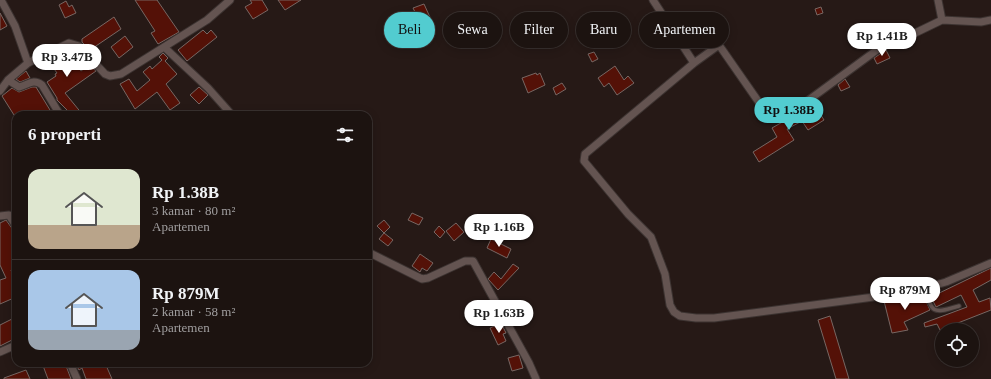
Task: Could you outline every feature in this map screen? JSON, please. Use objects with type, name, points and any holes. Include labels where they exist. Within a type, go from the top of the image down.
[{"type":"street","points":[[1,0],[15,26],[28,63]]},
{"type":"street","points":[[0,91],[8,80],[28,63],[64,45],[73,43],[79,46],[105,74],[116,75],[207,20],[230,0]]},
{"type":"street","points":[[654,0],[694,63]]},
{"type":"street","points":[[938,0],[942,20]]},
{"type":"street","points":[[991,20],[981,22],[942,20],[881,47],[791,113],[782,117],[774,117],[767,114],[719,45],[694,63],[585,154],[583,158],[628,214],[651,237],[663,268],[670,305],[674,312],[680,316],[714,318],[890,296],[925,289],[991,263]]},
{"type":"street","points":[[164,47],[208,88],[228,111]]},
{"type":"street","points":[[8,80],[19,87],[34,81],[38,82],[42,85],[58,111]]},
{"type":"street","points":[[0,216],[9,214],[12,219]]},
{"type":"street","points":[[372,254],[422,279],[428,278],[466,261],[473,261],[529,363],[536,379]]},
{"type":"street","points":[[0,352],[12,347]]},
{"type":"street","points":[[72,367],[77,379]]},
{"type":"lane","points":[[925,289],[929,306],[934,310],[942,310],[958,306]]},
{"type":"building","points":[[135,0],[157,0],[179,32],[158,44],[151,33],[155,31]]},
{"type":"building","points":[[250,0],[262,0],[268,10],[253,19],[245,7],[252,3]]},
{"type":"building","points":[[278,0],[301,0],[285,10]]},
{"type":"building","points":[[66,1],[69,7],[72,5],[76,13],[65,18],[59,5]]},
{"type":"building","points":[[424,4],[428,12],[415,12],[413,8]]},
{"type":"building","points":[[821,7],[823,13],[817,15],[815,9]]},
{"type":"building","points":[[0,13],[7,26],[0,30]]},
{"type":"building","points":[[114,17],[121,29],[90,50],[82,42],[82,39]]},
{"type":"building","points":[[203,30],[207,34],[211,30],[217,37],[187,61],[178,50]]},
{"type":"building","points":[[125,36],[133,47],[119,58],[111,47]]},
{"type":"building","points":[[73,49],[79,54],[72,59],[81,71],[89,65],[96,71],[65,93],[80,111],[68,111],[57,100],[47,82],[56,76],[55,74],[57,73],[47,59],[53,56],[54,58],[67,50],[69,52]]},
{"type":"building","points":[[886,50],[890,58],[877,64],[874,58]]},
{"type":"building","points":[[594,52],[598,59],[592,62],[588,54]]},
{"type":"building","points":[[163,53],[168,58],[165,61],[177,74],[166,84],[180,103],[170,110],[157,92],[135,109],[120,84],[129,79],[137,91],[150,80],[143,72],[150,66],[152,69],[162,60],[159,57]]},
{"type":"building","points":[[615,66],[624,80],[628,76],[634,83],[617,95],[609,83],[604,87],[598,78]]},
{"type":"building","points":[[26,71],[30,78],[20,82],[16,79]]},
{"type":"building","points":[[536,73],[537,75],[540,73],[545,85],[528,93],[522,78]]},
{"type":"building","points":[[845,79],[850,87],[841,91],[838,85]]},
{"type":"building","points":[[562,83],[566,89],[556,95],[553,88]]},
{"type":"building","points":[[36,87],[51,111],[12,112],[2,96],[12,88],[19,92]]},
{"type":"building","points":[[199,87],[208,95],[199,104],[190,95]]},
{"type":"building","points":[[814,104],[824,120],[808,130],[802,121],[787,129],[794,140],[759,162],[753,152],[777,137],[772,128]]},
{"type":"building","points":[[412,213],[423,218],[419,225],[408,220]]},
{"type":"building","points":[[6,220],[12,228],[12,299],[0,304],[0,280],[6,278],[0,265],[0,223]]},
{"type":"building","points":[[384,220],[390,227],[384,233],[377,226]]},
{"type":"building","points":[[456,223],[464,232],[454,241],[446,231]]},
{"type":"building","points":[[439,226],[445,232],[440,238],[434,232]]},
{"type":"building","points":[[384,233],[393,240],[388,246],[379,239]]},
{"type":"building","points":[[491,239],[511,249],[507,258],[487,248]]},
{"type":"building","points":[[420,254],[433,263],[427,271],[422,268],[420,272],[412,266]]},
{"type":"building","points":[[513,264],[519,268],[498,290],[488,279],[494,272],[501,279]]},
{"type":"building","points":[[991,268],[991,280],[973,290],[979,302],[990,298],[991,310],[958,323],[935,323],[935,324],[925,327],[924,323],[967,307],[961,295],[936,307],[931,297]]},
{"type":"building","points":[[923,294],[930,310],[904,322],[908,330],[892,333],[884,301]]},
{"type":"building","points":[[830,316],[849,379],[836,379],[818,320]]},
{"type":"building","points":[[12,319],[12,340],[0,346],[0,325]]},
{"type":"building","points":[[501,323],[506,333],[503,334],[506,341],[498,345],[490,328]]},
{"type":"building","points":[[519,355],[523,368],[512,371],[508,358]]},
{"type":"building","points":[[44,367],[66,367],[71,379],[48,379]]},
{"type":"building","points":[[77,367],[107,367],[112,379],[86,379],[82,368],[79,370]]},
{"type":"building","points":[[26,370],[30,379],[4,379],[4,378]]}]
